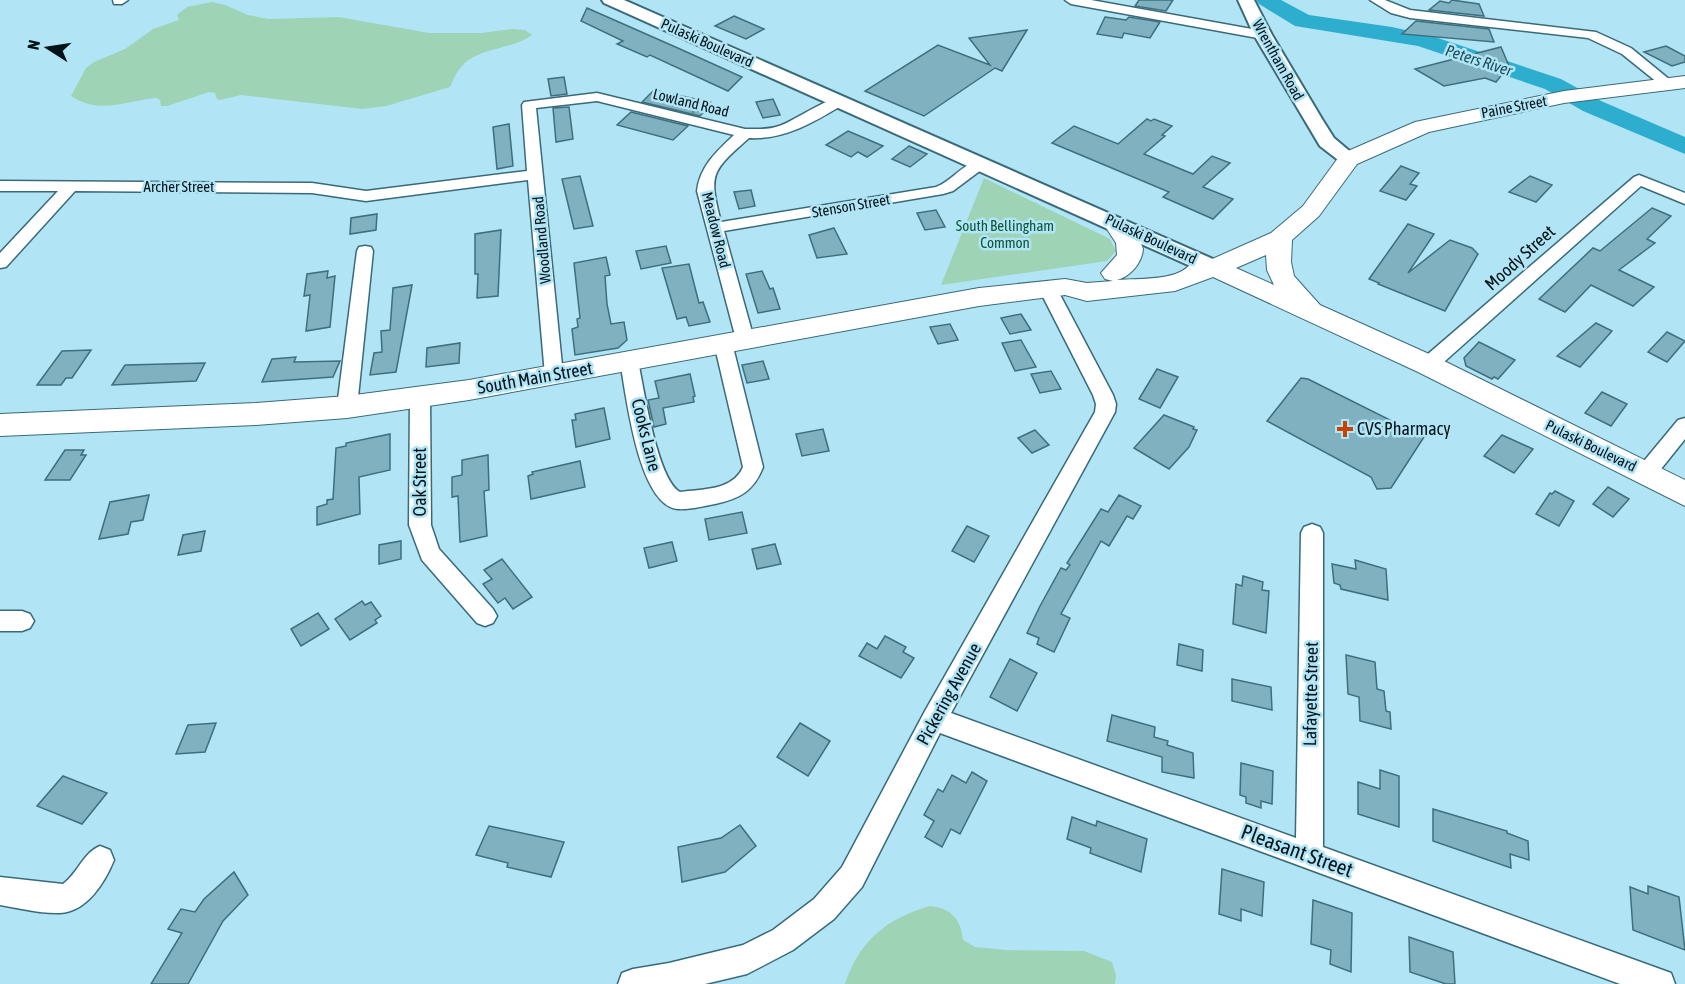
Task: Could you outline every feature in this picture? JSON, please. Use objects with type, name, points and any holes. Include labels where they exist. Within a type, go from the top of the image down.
[{"type":"main road","name":"Pulaski Boulevard","points":[[610,0],[1115,223],[1428,365],[1685,494]]},
{"type":"main road","name":"Wrentham Road","points":[[1246,0],[1263,35],[1327,142],[1357,156]]},
{"type":"main road","name":"Paine Street","points":[[1357,156],[1424,127],[1573,96],[1677,83]]},
{"type":"main road","points":[[1214,268],[1280,238],[1311,211],[1357,156]]},
{"type":"main road","points":[[1114,273],[1128,260],[1131,249],[1128,239],[1115,223]]},
{"type":"main road","points":[[1280,238],[1277,264],[1280,277],[1319,316]]},
{"type":"main road","name":"South Main Street","points":[[1057,288],[1079,277],[1164,266],[1214,268]]},
{"type":"main road","name":"South Main Street","points":[[0,425],[233,415],[347,407],[554,375],[963,299],[1057,288],[1087,292],[1153,286],[1176,283],[1214,268]]},
{"type":"street","points":[[1071,0],[1263,35]]},
{"type":"street","points":[[1376,0],[1395,10],[1410,14],[1578,32],[1604,37],[1677,83]]},
{"type":"street","name":"Lowland Road","points":[[530,105],[597,97],[745,133],[762,134],[781,131],[800,124],[839,101]]},
{"type":"street","name":"Woodland Road","points":[[530,105],[554,375]]},
{"type":"street","name":"Meadow Road","points":[[734,341],[714,228],[705,191],[707,173],[745,133]]},
{"type":"street","name":"Stenson Street","points":[[714,228],[937,191],[948,188],[981,164]]},
{"type":"street","name":"Archer Street","points":[[0,186],[312,188],[358,196],[536,174]]},
{"type":"street","name":"Moody Street","points":[[1428,365],[1639,180],[1685,199]]},
{"type":"street","points":[[0,263],[70,187]]},
{"type":"street","points":[[347,407],[365,251]]},
{"type":"street","name":"Pickering Avenue","points":[[633,984],[669,978],[747,959],[783,940],[824,909],[852,877],[934,719],[1105,412],[1106,404],[1057,288]]},
{"type":"street","name":"Cooks Lane","points":[[629,361],[646,440],[657,479],[663,491],[678,501],[716,494],[744,485],[753,467],[734,341]]},
{"type":"street","name":"Oak Street","points":[[420,397],[420,525],[430,554],[485,616]]},
{"type":"street","points":[[1646,473],[1685,425]]},
{"type":"street","name":"Lafayette Street","points":[[1309,856],[1312,533]]},
{"type":"street","name":"Pleasant Street","points":[[934,719],[1660,984]]},
{"type":"street","points":[[0,891],[60,899],[69,898],[78,891],[99,860]]},
{"type":"green space","points":[[212,2],[248,15],[269,19],[339,17],[429,33],[481,33],[512,29],[525,30],[532,35],[515,44],[477,55],[469,60],[458,70],[450,87],[386,106],[362,109],[241,95],[220,100],[217,99],[215,93],[209,92],[167,106],[161,106],[160,100],[156,98],[102,106],[82,102],[71,96],[86,68],[94,62],[125,49],[153,29],[179,20],[177,15],[187,7]]},
{"type":"green space","name":"South Bellingham Common","points":[[984,178],[1110,239],[1116,251],[1107,261],[941,285]]},
{"type":"green space","points":[[930,906],[944,909],[954,916],[960,926],[963,940],[975,947],[1006,950],[1084,951],[1112,962],[1116,976],[1115,984],[845,984],[858,955],[877,933],[900,917]]},
{"type":"building","points":[[1139,0],[1173,0],[1166,11],[1135,6]]},
{"type":"building","points":[[1452,0],[1479,4],[1484,16],[1429,10],[1440,1],[1449,3]]},
{"type":"building","points":[[587,8],[742,77],[728,91],[650,55],[647,57],[617,44],[623,41],[581,21]]},
{"type":"building","points":[[734,16],[764,29],[746,39],[715,26]]},
{"type":"building","points":[[1105,17],[1126,20],[1129,17],[1160,22],[1150,38],[1124,33],[1122,38],[1097,34]]},
{"type":"building","points":[[1416,21],[1489,29],[1494,42],[1402,34]]},
{"type":"building","points":[[1027,30],[1002,71],[995,68],[924,116],[865,91],[938,45],[990,65],[969,38]]},
{"type":"building","points":[[1666,46],[1685,56],[1685,62],[1672,66],[1644,52]]},
{"type":"building","points":[[1501,47],[1509,66],[1496,82],[1485,78],[1444,86],[1415,69]]},
{"type":"building","points":[[564,77],[567,94],[551,96],[548,79]]},
{"type":"building","points":[[654,90],[710,102],[692,112],[707,109],[700,116],[642,102]]},
{"type":"building","points":[[773,99],[780,115],[763,118],[756,102]]},
{"type":"building","points":[[569,107],[573,139],[556,142],[553,108]]},
{"type":"building","points":[[631,112],[688,126],[673,140],[617,125]]},
{"type":"building","points":[[1147,119],[1151,121],[1154,119],[1172,126],[1162,135],[1165,136],[1144,154],[1193,174],[1212,156],[1230,163],[1203,187],[1233,199],[1213,219],[1163,197],[1169,192],[1052,143],[1074,126],[1118,144]]},
{"type":"building","points":[[509,124],[513,166],[497,169],[493,127]]},
{"type":"building","points":[[848,131],[883,146],[867,157],[858,152],[851,157],[826,145]]},
{"type":"building","points":[[909,146],[927,154],[910,167],[892,159]]},
{"type":"building","points":[[1401,166],[1419,173],[1410,184],[1417,186],[1406,200],[1380,191]]},
{"type":"building","points":[[580,176],[593,226],[574,229],[562,179]]},
{"type":"building","points":[[1530,176],[1552,185],[1536,202],[1509,192]]},
{"type":"building","points":[[751,190],[755,206],[739,209],[734,192]]},
{"type":"building","points":[[1652,208],[1671,216],[1647,239],[1655,243],[1619,270],[1654,287],[1633,306],[1591,285],[1565,312],[1539,299],[1593,248],[1600,251]]},
{"type":"building","points":[[936,210],[945,227],[925,230],[917,213]]},
{"type":"building","points":[[377,214],[376,230],[350,234],[351,218]]},
{"type":"building","points":[[1408,224],[1434,234],[1408,273],[1450,240],[1472,248],[1478,254],[1445,311],[1369,279]]},
{"type":"building","points":[[834,228],[847,254],[817,258],[809,235]]},
{"type":"building","points":[[501,230],[498,296],[477,298],[475,234]]},
{"type":"building","points":[[666,246],[671,263],[641,269],[636,251]]},
{"type":"building","points":[[606,257],[610,275],[605,276],[611,324],[624,322],[627,340],[618,348],[575,355],[572,329],[578,327],[577,319],[580,318],[574,263]]},
{"type":"building","points":[[689,264],[699,303],[703,302],[710,322],[689,326],[686,317],[677,319],[662,268]]},
{"type":"building","points":[[328,271],[327,278],[335,276],[330,327],[306,331],[310,295],[304,296],[307,274]]},
{"type":"building","points":[[762,271],[770,289],[773,288],[780,309],[758,313],[746,274]]},
{"type":"building","points":[[412,285],[396,372],[370,375],[374,353],[382,352],[381,331],[390,330],[393,288]]},
{"type":"building","points":[[1021,314],[1031,330],[1010,334],[1001,318]]},
{"type":"building","points":[[1596,323],[1612,331],[1580,367],[1557,356]]},
{"type":"building","points":[[950,324],[958,340],[938,344],[930,327]]},
{"type":"building","points":[[1667,332],[1685,341],[1667,362],[1648,352]]},
{"type":"building","points":[[1021,340],[1036,367],[1015,371],[1002,343]]},
{"type":"building","points":[[1479,342],[1515,360],[1498,379],[1494,377],[1492,379],[1466,366],[1464,358]]},
{"type":"building","points":[[460,343],[459,363],[426,367],[427,348]]},
{"type":"building","points":[[91,350],[72,378],[66,378],[61,385],[37,385],[62,351]]},
{"type":"building","points":[[296,357],[294,362],[340,361],[333,377],[262,382],[272,359]]},
{"type":"building","points":[[763,361],[769,379],[747,383],[742,365]]},
{"type":"building","points":[[205,363],[196,381],[112,385],[125,365]]},
{"type":"building","points":[[1157,369],[1178,377],[1160,408],[1139,399]]},
{"type":"building","points":[[1051,371],[1061,389],[1040,393],[1031,374]]},
{"type":"building","points":[[690,374],[695,396],[693,397],[694,402],[663,408],[666,424],[654,427],[648,400],[659,398],[655,381]]},
{"type":"building","name":"CVS Pharmacy","points":[[1301,378],[1308,379],[1424,437],[1391,488],[1377,489],[1371,477],[1267,421]]},
{"type":"building","points":[[1602,392],[1627,404],[1611,426],[1585,413]]},
{"type":"building","points":[[604,408],[610,439],[576,447],[572,420],[576,420],[575,414]]},
{"type":"building","points":[[1164,415],[1197,430],[1189,447],[1169,469],[1134,448]]},
{"type":"building","points":[[823,429],[829,451],[802,456],[796,434]]},
{"type":"building","points":[[1035,430],[1049,445],[1032,453],[1018,438]]},
{"type":"building","points":[[390,434],[390,470],[359,477],[360,514],[317,525],[317,507],[333,499],[336,448],[346,446],[346,443]]},
{"type":"building","points":[[1502,435],[1533,449],[1514,473],[1484,456]]},
{"type":"building","points":[[65,450],[84,450],[81,455],[86,455],[70,480],[45,480]]},
{"type":"building","points":[[488,455],[489,490],[484,491],[487,536],[460,542],[458,496],[452,497],[452,477],[462,475],[462,460]]},
{"type":"building","points":[[580,461],[585,487],[531,499],[528,476],[533,474],[532,472]]},
{"type":"building","points":[[1608,487],[1629,499],[1613,517],[1593,504]]},
{"type":"building","points":[[1555,491],[1574,501],[1559,526],[1536,514],[1550,493]]},
{"type":"building","points":[[149,495],[143,520],[131,522],[128,534],[99,539],[110,502]]},
{"type":"building","points":[[1119,495],[1141,506],[1133,519],[1127,516],[1109,546],[1101,541],[1061,614],[1070,618],[1054,652],[1037,644],[1039,638],[1027,633],[1040,606],[1061,568],[1066,570],[1070,565],[1067,563],[1101,509],[1108,512]]},
{"type":"building","points":[[742,512],[747,533],[709,540],[705,519]]},
{"type":"building","points":[[967,526],[989,536],[974,562],[952,551]]},
{"type":"building","points":[[205,531],[201,551],[178,555],[183,535]]},
{"type":"building","points":[[401,541],[401,559],[379,564],[379,545]]},
{"type":"building","points":[[672,542],[677,561],[649,568],[644,548]]},
{"type":"building","points":[[775,544],[781,564],[757,569],[752,549]]},
{"type":"building","points":[[502,559],[532,597],[513,609],[505,598],[498,603],[483,584],[492,579],[484,570]]},
{"type":"building","points":[[1355,560],[1386,569],[1388,600],[1341,589],[1340,585],[1334,583],[1332,564],[1356,569]]},
{"type":"building","points":[[1243,576],[1263,582],[1262,590],[1269,591],[1266,633],[1233,624],[1236,584],[1242,586]]},
{"type":"building","points":[[362,601],[365,605],[371,602],[381,616],[375,620],[377,623],[350,640],[335,619]]},
{"type":"building","points":[[318,613],[329,629],[301,646],[291,629]]},
{"type":"building","points":[[885,636],[906,647],[903,652],[914,658],[901,678],[859,656],[867,643],[877,649]]},
{"type":"building","points":[[1179,644],[1203,650],[1202,671],[1177,665]]},
{"type":"building","points":[[1346,655],[1375,662],[1377,689],[1384,691],[1386,711],[1390,712],[1391,729],[1360,721],[1359,697],[1348,694]]},
{"type":"building","points":[[1010,659],[1037,673],[1017,711],[990,697]]},
{"type":"building","points":[[1232,679],[1271,687],[1272,710],[1232,701]]},
{"type":"building","points":[[1112,715],[1155,727],[1154,737],[1168,741],[1167,745],[1193,753],[1194,778],[1162,772],[1162,757],[1107,741]]},
{"type":"building","points":[[216,723],[205,752],[176,754],[188,725]]},
{"type":"building","points":[[800,723],[830,741],[808,776],[777,757]]},
{"type":"building","points":[[1241,763],[1273,771],[1272,804],[1261,801],[1261,808],[1246,803],[1246,797],[1240,795]]},
{"type":"building","points":[[1380,770],[1399,776],[1399,827],[1358,814],[1358,782],[1380,789]]},
{"type":"building","points":[[972,772],[987,781],[960,834],[951,829],[942,847],[925,837],[934,821],[924,815],[938,789],[943,792],[952,775],[966,783]]},
{"type":"building","points":[[63,776],[107,793],[82,824],[37,806]]},
{"type":"building","points":[[1433,809],[1507,831],[1507,833],[1528,841],[1529,860],[1510,854],[1511,868],[1433,841]]},
{"type":"building","points":[[1072,817],[1096,826],[1097,821],[1147,839],[1141,872],[1090,853],[1091,848],[1067,839]]},
{"type":"building","points":[[740,825],[756,846],[725,872],[682,882],[678,847],[721,838]]},
{"type":"building","points":[[489,826],[564,842],[551,877],[507,867],[508,863],[476,855]]},
{"type":"building","points":[[1222,869],[1264,882],[1262,916],[1241,909],[1241,921],[1219,914]]},
{"type":"building","points":[[234,872],[248,895],[223,921],[188,984],[151,984],[182,933],[168,929],[181,909],[195,912],[204,899]]},
{"type":"building","points":[[1648,886],[1679,897],[1685,950],[1633,930],[1630,887],[1648,894]]},
{"type":"building","points":[[1313,900],[1352,913],[1351,972],[1330,964],[1331,950],[1311,944]]},
{"type":"building","points":[[1409,937],[1453,952],[1455,984],[1446,984],[1410,972]]},
{"type":"waterway","name":"Peters River","points":[[1266,0],[1303,21],[1424,41],[1553,84],[1592,106],[1685,146]]},
{"type":"place","name":"CVS Pharmacy","points":[[1345,429]]}]
